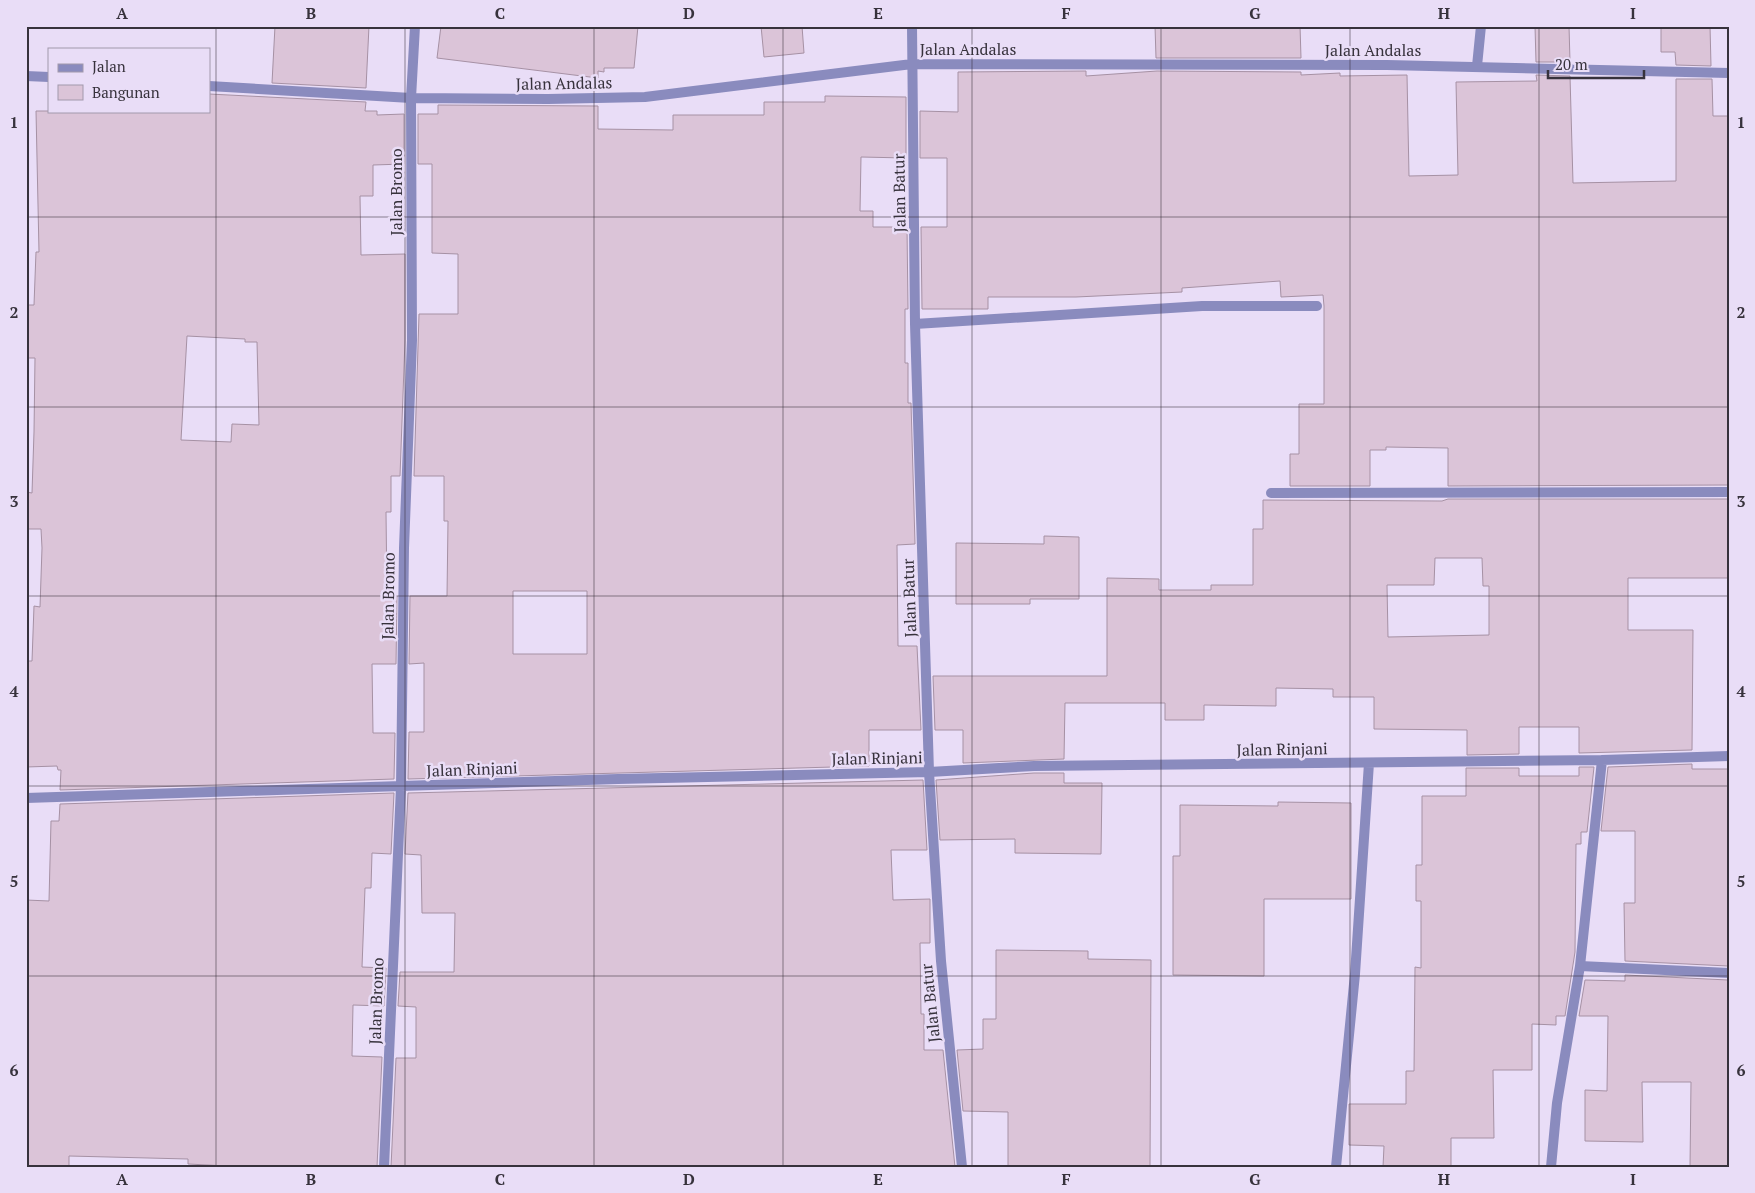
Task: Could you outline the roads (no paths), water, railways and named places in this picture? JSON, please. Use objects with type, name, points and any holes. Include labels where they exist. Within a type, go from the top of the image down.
[{"type":"street","name":"Jalan Bromo","points":[[384,1167],[401,787],[404,548],[412,340],[411,98],[415,26]]},
{"type":"street","name":"Jalan Batur","points":[[912,26],[916,324],[929,772],[941,961],[962,1167]]},
{"type":"street","points":[[1477,66],[1481,26]]},
{"type":"street","name":"Jalan Andalas","points":[[210,86],[411,98],[548,99],[645,97],[912,64],[1477,66],[1729,73]]},
{"type":"street","points":[[26,76],[48,77]]},
{"type":"street","points":[[916,324],[1202,306],[1317,306]]},
{"type":"street","points":[[1271,493],[1729,492]]},
{"type":"street","name":"Jalan Rinjani","points":[[26,798],[929,772],[1034,766],[1602,760],[1729,756]]},
{"type":"street","points":[[1551,1167],[1557,1103],[1580,966],[1602,760]]},
{"type":"street","points":[[1336,1167],[1356,974],[1370,763]]},
{"type":"street","points":[[1580,966],[1729,974]]}]
